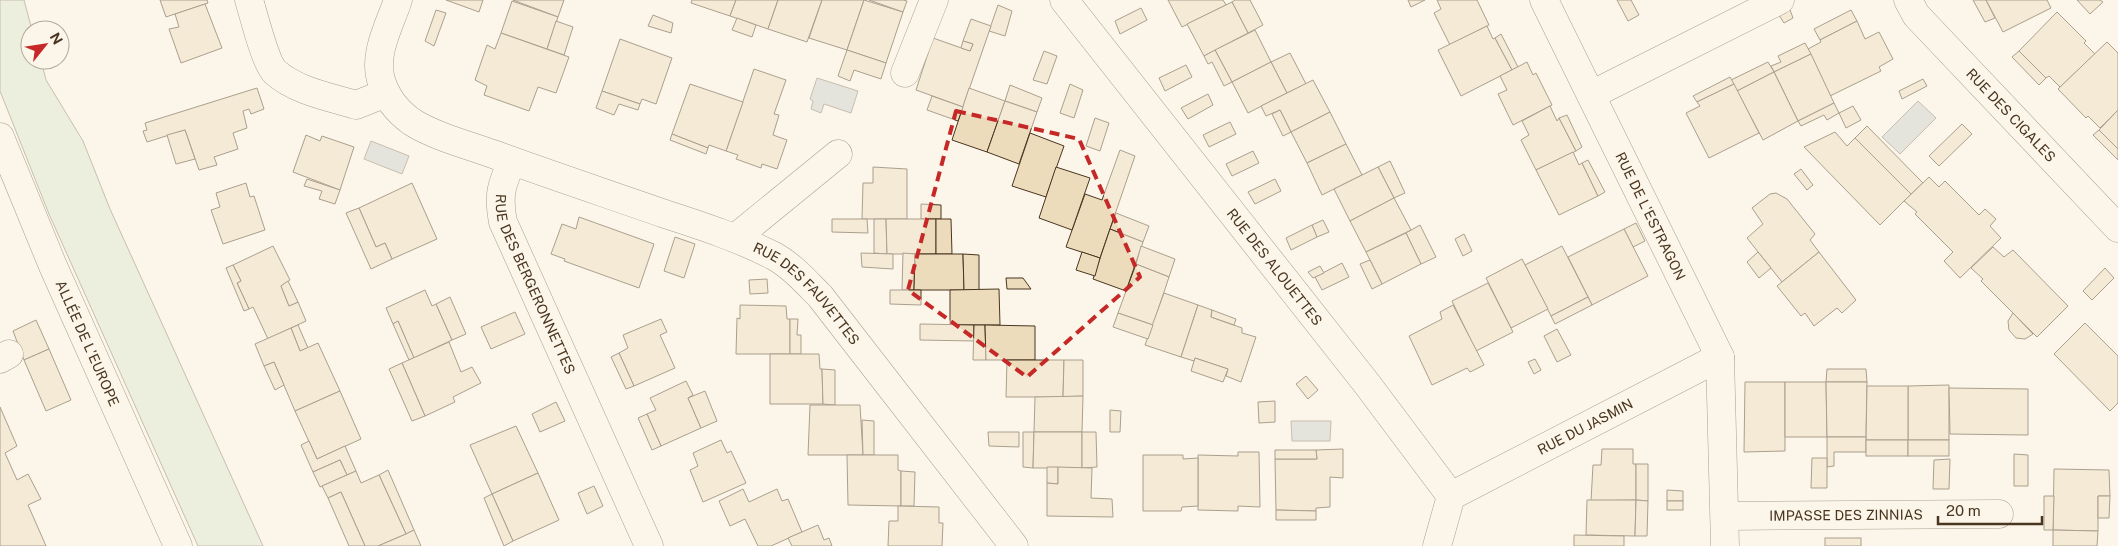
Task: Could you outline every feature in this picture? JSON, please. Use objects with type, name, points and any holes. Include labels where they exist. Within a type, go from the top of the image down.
[{"type":"street","points":[[249,0],[265,50],[274,71],[297,86],[356,106],[386,92]]},
{"type":"street","points":[[398,0],[381,50],[379,64],[381,80],[393,104],[414,123],[512,161]]},
{"type":"street","points":[[905,72],[934,0]]},
{"type":"street","name":"RUE DES ALOUETTES","points":[[1064,0],[1367,384],[1451,496]]},
{"type":"street","name":"RUE DE L'ESTRAGON","points":[[1544,0],[1720,357],[1725,546]]},
{"type":"street","points":[[1591,95],[1780,0]]},
{"type":"street","name":"RUE DES CIGALES","points":[[1908,0],[1916,15],[2118,228]]},
{"type":"street","name":"ALLÉE DE L'EUROPE","points":[[0,137],[53,266],[178,546]]},
{"type":"street","points":[[735,238],[838,154]]},
{"type":"street","name":"RUE DES FAUVETTES","points":[[512,161],[735,238],[776,257],[799,274],[820,296],[1014,546]]},
{"type":"street","name":"RUE DES BERGERONNETTES","points":[[512,161],[503,181],[499,200],[502,222],[649,546]]},
{"type":"street","name":"RUE DU JASMIN","points":[[1451,496],[1720,357]]},
{"type":"street","points":[[1437,546],[1451,496]]},
{"type":"street","name":"IMPASSE DES ZINNIAS","points":[[1725,516],[1999,514]]},
{"type":"highlighted area","points":[[956,111],[1079,139],[1140,277],[1027,377],[908,290]]},
{"type":"green space","points":[[0,0],[24,0],[29,20],[20,20],[20,70],[44,70],[46,80],[83,141],[110,209],[263,546],[198,546],[49,214],[0,91]]},
{"type":"shaded area","points":[[817,78],[858,91],[851,113],[824,104],[821,113],[811,109],[813,101],[810,99]]},
{"type":"shaded area","points":[[1918,101],[1936,118],[1900,154],[1882,137]]},
{"type":"shaded area","points":[[371,141],[409,156],[402,174],[364,159]]},
{"type":"shaded area","points":[[1291,421],[1331,421],[1330,441],[1292,441]]},
{"type":"building","points":[[160,0],[207,0],[208,3],[166,17]]},
{"type":"building","points":[[446,0],[483,0],[479,12]]},
{"type":"building","points":[[513,0],[564,0],[558,17]]},
{"type":"building","points":[[692,0],[736,0],[730,16],[691,3]]},
{"type":"building","points":[[736,0],[778,0],[768,29],[730,16]]},
{"type":"building","points":[[778,0],[822,0],[807,42],[768,29]]},
{"type":"building","points":[[822,0],[864,0],[847,50],[809,38]]},
{"type":"building","points":[[864,0],[903,12],[886,63],[847,50]]},
{"type":"building","points":[[869,0],[903,0],[907,1],[903,12]]},
{"type":"building","points":[[1168,0],[1223,0],[1226,5],[1182,27]]},
{"type":"building","points":[[1235,0],[1250,0],[1263,25],[1248,33],[1232,2]]},
{"type":"building","points":[[1408,0],[1425,0],[1411,7]]},
{"type":"building","points":[[1437,0],[1477,0],[1489,25],[1450,45],[1434,13],[1441,9]]},
{"type":"building","points":[[1617,0],[1631,0],[1639,15],[1628,21]]},
{"type":"building","points":[[1973,0],[1986,0],[1995,18],[1985,22]]},
{"type":"building","points":[[1986,0],[2047,0],[2051,8],[2003,32]]},
{"type":"building","points":[[2077,0],[2100,0],[2103,2],[2090,14]]},
{"type":"building","points":[[512,1],[558,17],[547,49],[501,33]]},
{"type":"building","points":[[1232,2],[1248,33],[1204,56],[1187,24]]},
{"type":"building","points":[[205,4],[222,48],[181,63],[169,29],[179,27],[175,14]]},
{"type":"building","points":[[998,5],[1012,11],[1005,36],[989,31]]},
{"type":"building","points":[[1141,8],[1147,20],[1120,34],[1115,21]]},
{"type":"building","points":[[436,10],[446,13],[434,46],[425,41]]},
{"type":"building","points":[[1790,10],[1793,18],[1784,23],[1779,15]]},
{"type":"building","points":[[1851,10],[1857,21],[1820,40],[1814,29]]},
{"type":"building","points":[[2057,12],[2086,41],[2084,43],[2095,54],[2060,87],[2049,76],[2046,78],[2019,51]]},
{"type":"building","points":[[653,15],[673,23],[671,33],[648,26]]},
{"type":"building","points":[[737,18],[756,25],[752,37],[732,30]]},
{"type":"building","points":[[971,19],[991,26],[963,107],[916,90],[933,38],[970,51],[973,44],[963,41]]},
{"type":"building","points":[[556,21],[573,27],[564,55],[547,49]]},
{"type":"building","points":[[1857,21],[1865,39],[1879,32],[1893,59],[1879,67],[1881,71],[1830,96],[1808,49],[1821,42],[1820,40]]},
{"type":"building","points":[[1487,26],[1512,70],[1461,96],[1438,50]]},
{"type":"building","points":[[1255,30],[1271,62],[1232,82],[1215,50]]},
{"type":"building","points":[[501,33],[569,57],[556,93],[538,87],[529,111],[484,95],[487,86],[475,80],[487,45],[495,49]]},
{"type":"building","points":[[1501,34],[1518,67],[1512,70],[1495,38]]},
{"type":"building","points":[[620,39],[672,58],[656,104],[642,99],[640,104],[602,91]]},
{"type":"building","points":[[963,41],[973,44],[970,51],[961,48]]},
{"type":"building","points":[[2107,42],[2118,53],[2118,110],[2100,128],[2088,116],[2086,118],[2058,89]]},
{"type":"building","points":[[1805,43],[1811,54],[1774,72],[1771,66],[1781,62],[1778,56]]},
{"type":"building","points":[[847,50],[886,63],[881,79],[854,70],[850,81],[838,76]]},
{"type":"building","points":[[1215,50],[1232,82],[1224,86],[1212,62],[1208,64],[1204,56]]},
{"type":"building","points":[[1044,51],[1057,56],[1047,84],[1033,80]]},
{"type":"building","points":[[2019,51],[2046,78],[2039,85],[2012,57]]},
{"type":"building","points":[[1290,53],[1306,84],[1287,93],[1271,62]]},
{"type":"building","points":[[1811,54],[1834,103],[1798,121],[1774,72]]},
{"type":"building","points":[[1271,62],[1287,93],[1248,113],[1232,82]]},
{"type":"building","points":[[1527,62],[1533,75],[1536,73],[1552,105],[1513,125],[1498,94],[1507,90],[1500,76]]},
{"type":"building","points":[[1768,62],[1774,72],[1737,91],[1731,80]]},
{"type":"building","points":[[1186,65],[1192,77],[1165,91],[1159,78]]},
{"type":"building","points":[[754,69],[786,80],[774,114],[779,115],[773,135],[787,140],[777,169],[762,164],[761,168],[736,159],[738,155],[726,151]]},
{"type":"building","points":[[1774,72],[1798,121],[1763,140],[1737,91]]},
{"type":"building","points":[[1730,77],[1734,84],[1697,102],[1693,96]]},
{"type":"building","points":[[1923,79],[1927,86],[1902,99],[1899,91]]},
{"type":"building","points":[[1313,80],[1330,112],[1291,132],[1280,110],[1266,116],[1261,106]]},
{"type":"building","points":[[690,84],[743,102],[726,151],[709,145],[708,148],[672,134]]},
{"type":"building","points":[[1070,84],[1083,90],[1074,118],[1060,113]]},
{"type":"building","points":[[1734,84],[1759,133],[1709,158],[1686,113],[1700,106],[1697,102]]},
{"type":"building","points":[[1010,85],[1042,98],[1037,112],[1005,101]]},
{"type":"building","points":[[257,88],[264,109],[251,114],[249,109],[243,111],[247,128],[233,133],[238,149],[214,157],[217,165],[199,170],[185,130],[147,142],[143,131],[147,130],[145,123]]},
{"type":"building","points":[[969,88],[1005,101],[987,152],[952,140]]},
{"type":"building","points":[[602,91],[640,104],[638,110],[619,104],[614,115],[596,108]]},
{"type":"building","points":[[1208,94],[1213,105],[1188,119],[1181,108]]},
{"type":"building","points":[[932,96],[963,107],[958,121],[927,110]]},
{"type":"building","points":[[1005,101],[1037,112],[1019,164],[987,152]]},
{"type":"building","points":[[1834,103],[1839,113],[1827,120],[1824,115],[1801,126],[1798,121]]},
{"type":"building","points":[[1550,106],[1557,121],[1559,118],[1576,151],[1536,170],[1521,140],[1529,135],[1522,121]]},
{"type":"building","points":[[1853,106],[1861,120],[1846,128],[1839,113]]},
{"type":"building","points":[[1280,110],[1291,132],[1283,136],[1272,114]]},
{"type":"building","points":[[2118,110],[2118,149],[2099,130]]},
{"type":"building","points":[[1330,112],[1346,144],[1307,163],[1291,132]]},
{"type":"building","points":[[1567,115],[1582,147],[1576,151],[1559,118]]},
{"type":"building","points":[[1095,118],[1109,123],[1100,151],[1086,146]]},
{"type":"building","points":[[1230,122],[1236,134],[1209,147],[1203,135]]},
{"type":"building","points":[[1962,124],[1972,134],[1939,166],[1929,156]]},
{"type":"building","points":[[1867,126],[1923,183],[1911,194],[1855,138]]},
{"type":"building","points":[[185,130],[195,159],[176,164],[167,135]]},
{"type":"building","points":[[2099,130],[2118,149],[2118,160],[2093,135]]},
{"type":"building","points":[[1835,132],[1847,146],[1855,138],[1911,194],[1880,225],[1804,147]]},
{"type":"building","points":[[1030,133],[1064,146],[1046,197],[1012,186]]},
{"type":"building","points":[[672,134],[708,148],[706,154],[670,140]]},
{"type":"building","points":[[306,135],[320,141],[322,136],[354,147],[340,190],[293,172]]},
{"type":"building","points":[[1346,144],[1362,175],[1322,195],[1307,163]]},
{"type":"building","points":[[1120,150],[1135,156],[1100,258],[1066,247],[1085,194],[1102,200]]},
{"type":"building","points":[[1253,151],[1259,163],[1232,176],[1226,164]]},
{"type":"building","points":[[1573,152],[1579,165],[1582,163],[1598,196],[1559,215],[1536,170]]},
{"type":"building","points":[[1588,160],[1605,192],[1598,196],[1582,163]]},
{"type":"building","points":[[1390,161],[1405,193],[1394,198],[1378,167]]},
{"type":"building","points":[[873,167],[907,169],[907,219],[862,219],[863,183],[873,183]]},
{"type":"building","points":[[1056,167],[1090,178],[1072,230],[1039,218]]},
{"type":"building","points":[[1378,167],[1394,198],[1350,221],[1334,189]]},
{"type":"building","points":[[1801,169],[1813,185],[1807,190],[1794,174]]},
{"type":"building","points":[[1929,177],[1939,187],[1945,181],[1979,215],[1985,209],[1996,219],[1990,226],[2001,238],[1960,278],[1944,261],[1953,252],[1915,214],[1917,212],[1904,201]]},
{"type":"building","points":[[307,179],[340,190],[335,204],[319,199],[322,191],[304,186]]},
{"type":"building","points":[[1275,179],[1281,191],[1255,204],[1248,192]]},
{"type":"building","points":[[246,183],[250,197],[254,196],[265,230],[223,244],[211,210],[220,207],[216,193]]},
{"type":"building","points":[[412,183],[437,239],[392,259],[385,243],[376,247],[359,208]]},
{"type":"building","points":[[1776,193],[1787,199],[1815,234],[1810,240],[1819,252],[1782,282],[1747,238],[1763,224],[1752,208],[1770,194]]},
{"type":"building","points":[[1394,198],[1411,230],[1366,252],[1350,221]]},
{"type":"building","points":[[921,204],[941,205],[941,219],[921,219]]},
{"type":"building","points":[[359,208],[376,247],[385,243],[392,259],[371,269],[346,213]]},
{"type":"building","points":[[1116,213],[1149,226],[1143,242],[1110,229]]},
{"type":"building","points":[[579,217],[654,244],[639,288],[564,261],[565,259],[551,254],[562,224],[576,229]]},
{"type":"building","points":[[832,219],[867,219],[868,233],[832,232]]},
{"type":"building","points":[[874,219],[886,219],[887,254],[874,253]]},
{"type":"building","points":[[886,219],[936,219],[936,254],[887,254]]},
{"type":"building","points":[[936,219],[951,219],[952,254],[936,254]]},
{"type":"building","points":[[1323,220],[1329,232],[1317,237],[1312,225]]},
{"type":"building","points":[[1636,223],[1645,241],[1633,247],[1624,229]]},
{"type":"building","points":[[1312,225],[1317,237],[1291,250],[1286,238]]},
{"type":"building","points":[[1420,225],[1436,257],[1421,264],[1406,233]]},
{"type":"building","points":[[1110,229],[1143,242],[1126,291],[1093,279]]},
{"type":"building","points":[[1624,229],[1648,276],[1592,305],[1568,257]]},
{"type":"building","points":[[1406,233],[1421,264],[1382,284],[1366,252]]},
{"type":"building","points":[[1464,234],[1472,251],[1463,256],[1455,239]]},
{"type":"building","points":[[675,237],[695,244],[684,278],[664,271]]},
{"type":"building","points":[[273,246],[290,280],[281,286],[289,306],[298,302],[306,321],[268,339],[253,307],[249,309],[237,283],[241,281],[233,265]]},
{"type":"building","points":[[1141,246],[1175,259],[1169,277],[1136,264]]},
{"type":"building","points":[[1562,246],[1588,297],[1551,316],[1525,265]]},
{"type":"building","points":[[1993,247],[2004,257],[2013,250],[2068,306],[2037,337],[1981,281],[1983,279],[1971,268]]},
{"type":"building","points":[[1082,252],[1100,258],[1095,276],[1076,270]]},
{"type":"building","points":[[1758,252],[1771,268],[1759,278],[1747,262]]},
{"type":"building","points":[[1819,252],[1856,300],[1842,313],[1837,308],[1814,326],[1805,313],[1801,316],[1777,286]]},
{"type":"building","points":[[861,253],[893,254],[893,269],[862,267]]},
{"type":"building","points":[[903,253],[915,254],[914,290],[902,290]]},
{"type":"building","points":[[915,254],[963,254],[964,290],[914,290]]},
{"type":"building","points":[[963,254],[979,255],[979,290],[964,290]]},
{"type":"building","points":[[1522,259],[1548,309],[1511,328],[1486,278]]},
{"type":"building","points":[[1370,260],[1382,284],[1372,289],[1360,264]]},
{"type":"building","points":[[1342,263],[1349,277],[1322,290],[1315,277]]},
{"type":"building","points":[[1136,264],[1169,277],[1153,325],[1118,313]]},
{"type":"building","points":[[233,265],[241,281],[237,283],[249,309],[244,311],[226,268]]},
{"type":"building","points":[[1320,266],[1324,273],[1313,278],[1308,272]]},
{"type":"building","points":[[2105,268],[2114,278],[2092,300],[2083,291]]},
{"type":"building","points":[[1006,278],[1023,278],[1031,289],[1007,289]]},
{"type":"building","points":[[767,279],[768,293],[750,294],[749,280]]},
{"type":"building","points":[[288,281],[298,302],[289,306],[281,286]]},
{"type":"building","points":[[1488,283],[1513,332],[1476,351],[1452,301]]},
{"type":"building","points":[[999,289],[1000,325],[950,325],[950,290]]},
{"type":"building","points":[[425,290],[432,306],[436,304],[452,340],[414,358],[398,321],[393,324],[386,308]]},
{"type":"building","points":[[890,290],[921,290],[921,305],[890,304]]},
{"type":"building","points":[[1164,293],[1198,305],[1181,357],[1145,345]]},
{"type":"building","points":[[450,297],[466,334],[452,340],[436,304]]},
{"type":"building","points":[[1588,297],[1592,305],[1555,324],[1551,316]]},
{"type":"building","points":[[740,305],[786,306],[787,319],[790,319],[790,354],[736,354],[737,318],[740,319]]},
{"type":"building","points":[[1198,305],[1212,310],[1211,317],[1242,328],[1242,333],[1256,337],[1241,382],[1226,376],[1228,369],[1195,358],[1194,361],[1181,357]]},
{"type":"building","points":[[1453,305],[1484,365],[1470,372],[1467,368],[1432,385],[1409,336],[1442,319],[1440,312]]},
{"type":"building","points":[[1212,310],[1236,319],[1234,325],[1211,317]]},
{"type":"building","points":[[515,312],[525,334],[491,349],[481,327]]},
{"type":"building","points":[[1118,313],[1153,325],[1148,339],[1113,327]]},
{"type":"building","points":[[2013,313],[2033,334],[2025,339],[2016,338],[2009,330],[2008,321]]},
{"type":"building","points":[[661,319],[667,332],[660,335],[675,368],[634,386],[619,353],[628,348],[623,335]]},
{"type":"building","points":[[790,319],[798,319],[797,335],[801,335],[801,354],[790,354]]},
{"type":"building","points":[[36,320],[49,349],[24,360],[13,331]]},
{"type":"building","points":[[398,321],[414,358],[409,360],[393,324]]},
{"type":"building","points":[[2085,323],[2118,356],[2118,403],[2110,411],[2054,354]]},
{"type":"building","points":[[920,324],[974,325],[974,341],[920,340]]},
{"type":"building","points":[[298,325],[308,348],[300,351],[291,328]]},
{"type":"building","points":[[974,325],[985,325],[986,360],[973,360]]},
{"type":"building","points":[[985,325],[1035,326],[1035,360],[986,360]]},
{"type":"building","points":[[291,328],[300,351],[318,343],[340,391],[295,411],[274,362],[264,366],[255,344]]},
{"type":"building","points":[[1557,329],[1571,355],[1557,362],[1544,336]]},
{"type":"building","points":[[449,342],[461,372],[472,367],[481,383],[453,397],[455,402],[425,416],[402,363]]},
{"type":"building","points":[[49,349],[71,400],[46,411],[24,360]]},
{"type":"building","points":[[619,353],[634,386],[626,389],[611,357]]},
{"type":"building","points":[[770,354],[819,354],[820,369],[822,369],[823,404],[770,404]]},
{"type":"building","points":[[1195,358],[1228,369],[1223,382],[1191,371]]},
{"type":"building","points":[[1535,359],[1541,370],[1534,374],[1528,362]]},
{"type":"building","points":[[1007,360],[1064,360],[1063,397],[1006,397]]},
{"type":"building","points":[[1064,360],[1083,360],[1083,396],[1063,397]]},
{"type":"building","points":[[274,362],[284,385],[275,390],[264,366]]},
{"type":"building","points":[[402,363],[425,416],[412,421],[389,369]]},
{"type":"building","points":[[822,369],[835,370],[835,405],[823,404]]},
{"type":"building","points":[[1827,369],[1866,369],[1867,382],[1826,382]]},
{"type":"building","points":[[1306,376],[1318,390],[1308,399],[1296,384]]},
{"type":"building","points":[[686,381],[693,395],[688,398],[701,428],[661,446],[647,414],[656,410],[650,398]]},
{"type":"building","points":[[1745,382],[1785,382],[1785,451],[1744,452]]},
{"type":"building","points":[[1785,382],[1826,382],[1827,437],[1785,437]]},
{"type":"building","points":[[1826,382],[1867,382],[1866,437],[1827,437]]},
{"type":"building","points":[[1949,385],[1949,440],[1908,440],[1908,386]]},
{"type":"building","points":[[1867,386],[1908,386],[1908,440],[1866,440]]},
{"type":"building","points":[[1949,388],[2028,389],[2028,435],[1950,434]]},
{"type":"building","points":[[340,391],[361,439],[317,459],[295,411]]},
{"type":"building","points":[[705,391],[717,421],[701,428],[688,398]]},
{"type":"building","points":[[1083,396],[1082,432],[1034,432],[1035,397]]},
{"type":"building","points":[[1275,401],[1275,422],[1259,423],[1258,402]]},
{"type":"building","points":[[556,402],[565,421],[540,432],[532,414]]},
{"type":"building","points":[[810,405],[860,405],[863,455],[808,455]]},
{"type":"building","points":[[0,407],[17,446],[5,453],[17,480],[28,474],[41,499],[28,505],[46,546],[0,546]]},
{"type":"building","points":[[1110,410],[1121,411],[1120,432],[1110,432]]},
{"type":"building","points":[[647,414],[661,446],[652,450],[638,418]]},
{"type":"building","points":[[862,420],[874,421],[874,455],[863,455]]},
{"type":"building","points":[[516,426],[538,473],[492,494],[470,445]]},
{"type":"building","points":[[988,432],[1019,432],[1019,447],[989,446]]},
{"type":"building","points":[[1023,432],[1034,432],[1033,468],[1023,467]]},
{"type":"building","points":[[1034,432],[1082,432],[1082,468],[1033,468]]},
{"type":"building","points":[[1082,432],[1096,432],[1097,467],[1082,468]]},
{"type":"building","points":[[1827,437],[1866,437],[1866,452],[1834,452],[1834,466],[1827,467]]},
{"type":"building","points":[[721,440],[727,453],[731,451],[746,483],[703,502],[690,470],[698,466],[693,453]]},
{"type":"building","points":[[1866,440],[1908,440],[1908,456],[1866,456]]},
{"type":"building","points":[[1908,440],[1949,440],[1949,456],[1908,456]]},
{"type":"building","points":[[309,441],[317,459],[345,446],[356,471],[347,475],[340,460],[313,472],[301,445]]},
{"type":"building","points":[[1343,449],[1343,478],[1330,477],[1330,507],[1316,508],[1316,511],[1276,510],[1275,459],[1317,459],[1316,450]]},
{"type":"building","points":[[1602,449],[1633,449],[1633,464],[1636,464],[1636,500],[1591,501],[1593,465],[1601,465]]},
{"type":"building","points":[[1275,450],[1316,450],[1317,459],[1275,459]]},
{"type":"building","points":[[1238,452],[1259,452],[1260,507],[1238,506],[1238,511],[1198,510],[1198,455],[1238,456]]},
{"type":"building","points":[[2014,454],[2028,455],[2028,486],[2014,486]]},
{"type":"building","points":[[847,455],[898,455],[898,470],[901,471],[901,506],[848,505]]},
{"type":"building","points":[[1143,455],[1183,455],[1183,459],[1198,458],[1198,506],[1182,507],[1181,511],[1143,511]]},
{"type":"building","points":[[1812,458],[1827,458],[1827,488],[1811,488]]},
{"type":"building","points":[[1950,459],[1949,489],[1933,489],[1934,460]]},
{"type":"building","points":[[340,460],[347,475],[320,487],[313,472]]},
{"type":"building","points":[[1636,464],[1648,464],[1648,501],[1636,500]]},
{"type":"building","points":[[1047,467],[1058,467],[1058,484],[1047,483]]},
{"type":"building","points":[[1058,467],[1092,468],[1091,498],[1112,499],[1113,517],[1047,516],[1047,483],[1058,484]]},
{"type":"building","points":[[2054,469],[2109,470],[2110,496],[2098,496],[2098,531],[2053,530]]},
{"type":"building","points":[[388,470],[414,530],[406,534],[379,475]]},
{"type":"building","points":[[356,471],[361,483],[379,475],[406,534],[378,546],[365,546],[341,492],[328,498],[322,486]]},
{"type":"building","points":[[901,471],[915,472],[914,506],[901,506]]},
{"type":"building","points":[[538,473],[559,520],[513,541],[492,494]]},
{"type":"building","points":[[594,486],[603,506],[587,514],[578,493]]},
{"type":"building","points":[[743,489],[749,502],[777,489],[782,501],[788,499],[802,532],[771,546],[758,546],[745,519],[730,526],[719,501]]},
{"type":"building","points":[[1667,490],[1683,491],[1683,501],[1667,501]]},
{"type":"building","points":[[341,492],[365,546],[349,546],[328,498]]},
{"type":"building","points":[[492,494],[513,541],[504,546],[484,498]]},
{"type":"building","points":[[2044,496],[2054,496],[2053,530],[2044,530]]},
{"type":"building","points":[[2098,496],[2110,496],[2109,518],[2098,518]]},
{"type":"building","points":[[1587,500],[1636,500],[1635,536],[1586,535]]},
{"type":"building","points":[[1636,500],[1648,501],[1647,536],[1635,536]]},
{"type":"building","points":[[1667,501],[1683,501],[1683,510],[1667,510]]},
{"type":"building","points":[[898,506],[939,507],[939,523],[943,523],[942,546],[888,546],[889,521],[898,521]]},
{"type":"building","points":[[1276,510],[1316,511],[1316,520],[1276,520]]},
{"type":"building","points":[[818,525],[824,540],[829,538],[832,546],[792,546],[788,538]]},
{"type":"building","points":[[414,530],[421,546],[378,546],[406,534]]},
{"type":"building","points":[[2053,530],[2098,531],[2097,546],[2053,546]]},
{"type":"building","points":[[1574,535],[1624,536],[1624,546],[1574,546]]},
{"type":"building","points":[[1825,538],[1861,538],[1861,546],[1825,546]]}]
